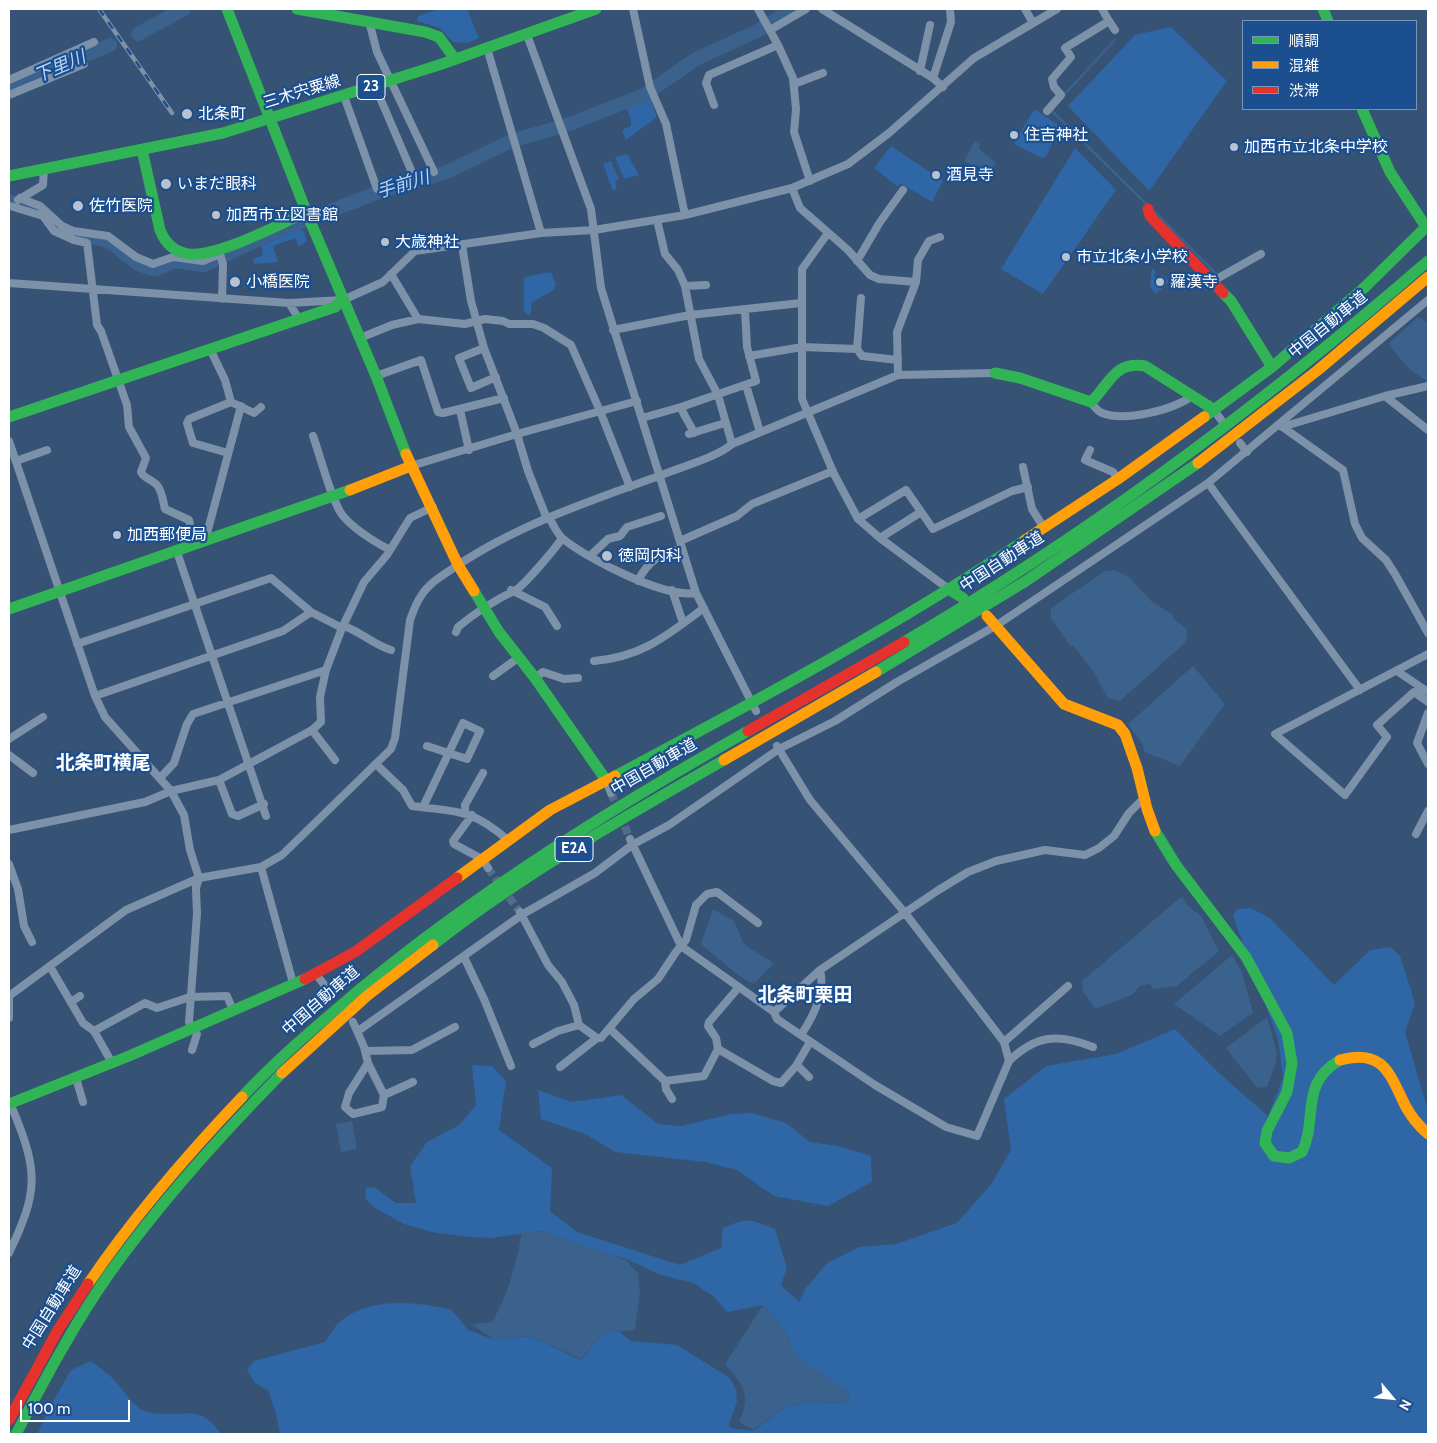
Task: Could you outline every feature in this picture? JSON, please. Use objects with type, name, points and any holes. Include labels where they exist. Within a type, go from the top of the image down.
[{"type":"main road","points":[[227,9],[306,212],[376,376],[411,466],[458,565],[483,607],[518,658],[535,678],[606,780]]},
{"type":"main road","points":[[297,9],[425,32],[440,37],[455,59]]},
{"type":"main road","name":"三木宍粟線","points":[[9,176],[223,133],[271,120],[527,35],[596,9]]},
{"type":"main road","points":[[9,1104],[112,1063],[316,974],[355,952],[485,863],[508,840],[550,810],[606,780],[754,707],[950,590],[1118,479],[1272,367],[1365,287],[1427,226],[1390,172],[1362,110]]},
{"type":"main road","points":[[142,150],[161,232],[171,246],[184,253],[193,254],[212,251],[306,212]]},
{"type":"main road","points":[[1148,209],[1156,222],[1231,302],[1272,367]]},
{"type":"main road","name":"中国自動車道","points":[[16,1434],[35,1393],[85,1307],[153,1214],[205,1154],[270,1086],[306,1051],[409,963],[514,887],[628,815],[897,660],[1073,551],[1170,484],[1266,412],[1280,393],[1402,292],[1428,261]]},
{"type":"main road","name":"中国自動車道","points":[[1402,292],[1428,277]]},
{"type":"main road","points":[[9,417],[299,320],[335,307],[343,300]]},
{"type":"main road","points":[[995,373],[1021,378],[1039,386],[1091,402],[1102,392],[1120,367],[1126,364],[1145,366],[1213,410]]},
{"type":"main road","name":"中国自動車道","points":[[9,1420],[48,1343],[75,1298],[143,1207],[195,1147],[297,1043],[402,954],[507,878],[572,835],[936,623],[1064,542],[1160,476],[1259,402],[1280,393]]},
{"type":"main road","points":[[9,609],[334,496],[411,466]]},
{"type":"main road","points":[[950,590],[962,598]]},
{"type":"main road","points":[[987,616],[997,625],[1064,704],[1107,719],[1118,725],[1125,734],[1137,768],[1143,799],[1156,833],[1176,864],[1246,957],[1287,1033],[1292,1063],[1287,1092],[1267,1130],[1265,1143],[1274,1156],[1283,1159],[1294,1158],[1302,1152],[1318,1081],[1332,1062],[1346,1057],[1361,1055],[1382,1065],[1398,1084],[1410,1115],[1428,1134]]},
{"type":"street","points":[[633,9],[651,90],[666,124],[685,215]]},
{"type":"street","points":[[758,9],[778,45],[794,84],[796,109],[794,132],[810,181]]},
{"type":"street","points":[[768,27],[806,9]]},
{"type":"street","points":[[823,9],[943,86]]},
{"type":"street","points":[[933,78],[951,22],[950,9]]},
{"type":"street","points":[[1025,9],[1033,23]]},
{"type":"street","points":[[9,283],[289,303],[343,300],[383,282],[415,251],[541,232],[594,230],[657,220],[685,215],[792,188],[848,164],[860,156],[974,58],[1057,9]]},
{"type":"street","points":[[1102,9],[1115,30]]},
{"type":"street","points":[[369,21],[377,52],[434,172]]},
{"type":"street","points":[[1047,111],[1061,95],[1054,87],[1052,79],[1070,57],[1065,48],[1109,21]]},
{"type":"street","points":[[920,71],[930,25]]},
{"type":"street","points":[[527,35],[591,209],[601,288],[696,594],[754,707]]},
{"type":"street","points":[[9,80],[94,42]]},
{"type":"street","points":[[714,105],[706,82],[709,75],[778,45]]},
{"type":"street","points":[[487,48],[541,232]]},
{"type":"street","points":[[54,60],[59,74]]},
{"type":"street","points":[[9,94],[84,64]]},
{"type":"street","points":[[794,84],[823,74]]},
{"type":"street","points":[[375,86],[414,177]]},
{"type":"street","points":[[344,96],[377,189]]},
{"type":"street","points":[[9,206],[43,184],[44,168]]},
{"type":"street","points":[[792,188],[800,208],[870,275],[879,279],[916,282]]},
{"type":"street","points":[[857,261],[880,222],[903,190]]},
{"type":"street","points":[[20,198],[40,206],[62,226],[73,231],[108,236],[136,258],[153,264],[173,257],[203,261],[221,258],[222,299]]},
{"type":"street","points":[[9,206],[42,216],[54,231],[74,240],[87,242],[91,288],[97,325],[119,379],[127,405],[129,427],[146,458],[141,472],[143,476],[155,483],[159,488],[165,509],[189,520],[191,524],[182,550],[195,603],[264,804],[266,816]]},
{"type":"street","points":[[657,220],[665,254],[678,270],[685,286],[699,359],[718,395],[732,444]]},
{"type":"street","points":[[828,233],[802,269],[802,399],[833,471],[858,519],[880,538],[950,590]]},
{"type":"street","points":[[898,375],[897,332],[916,282],[918,260],[929,241],[940,237]]},
{"type":"street","points":[[462,245],[476,322],[484,348],[518,434],[528,471],[548,519],[562,538],[590,556],[638,581],[654,587],[696,594]]},
{"type":"street","points":[[1213,281],[1260,254]]},
{"type":"street","points":[[391,274],[418,319]]},
{"type":"street","points":[[685,286],[706,285]]},
{"type":"street","points":[[860,298],[857,349],[862,356],[898,360]]},
{"type":"street","points":[[358,1031],[464,957],[521,912],[595,872],[631,842],[669,825],[778,747],[835,721],[897,682],[997,625],[1208,483],[1281,427],[1428,300]]},
{"type":"street","points":[[289,303],[299,320]]},
{"type":"street","points":[[613,330],[690,314],[801,303]]},
{"type":"street","points":[[642,418],[718,395],[756,380],[749,356],[745,310]]},
{"type":"street","points":[[360,338],[392,325],[418,319],[465,324],[485,319],[503,321],[509,324],[534,324],[571,345],[630,487]]},
{"type":"street","points":[[749,356],[802,347],[857,349]]},
{"type":"street","points":[[484,348],[459,358],[471,388],[496,377]]},
{"type":"street","points":[[210,349],[225,380],[231,402]]},
{"type":"street","points":[[376,376],[421,360],[438,412],[460,410],[504,398]]},
{"type":"street","points":[[9,1018],[9,996],[126,910],[199,878],[261,867],[282,855],[391,749],[396,738],[410,620],[414,608],[421,595],[436,580],[458,565],[500,540],[603,495],[630,487],[726,449],[732,444],[898,375],[995,373]]},
{"type":"street","points":[[746,385],[760,432]]},
{"type":"street","points":[[1281,427],[1386,396],[1428,386]]},
{"type":"street","points":[[1091,402],[1101,413],[1120,416],[1141,414],[1181,404],[1192,396]]},
{"type":"street","points":[[1386,396],[1428,430]]},
{"type":"street","points":[[228,453],[193,443],[187,423],[189,419],[231,402],[254,413],[261,407]]},
{"type":"street","points":[[411,466],[518,434],[637,402]]},
{"type":"street","points":[[205,541],[241,406]]},
{"type":"street","points":[[681,407],[685,419],[690,424],[691,433],[725,423]]},
{"type":"street","points":[[460,410],[469,450]]},
{"type":"street","points":[[1213,410],[1222,421]]},
{"type":"street","points":[[1281,427],[1343,470],[1355,524],[1362,538],[1386,560],[1428,633]]},
{"type":"street","points":[[313,436],[334,496],[344,517],[364,536],[390,550]]},
{"type":"street","points":[[9,441],[95,696],[105,717],[171,791],[184,815],[190,850],[199,878],[196,888],[197,914],[189,1022],[197,1034],[192,1050]]},
{"type":"street","points":[[1240,443],[1247,452]]},
{"type":"street","points":[[16,461],[47,450]]},
{"type":"street","points":[[1090,450],[1085,460],[1113,472],[1118,479]]},
{"type":"street","points":[[1023,467],[1032,510],[1044,528]]},
{"type":"street","points":[[638,581],[648,565],[658,556],[737,516],[752,504],[833,471]]},
{"type":"street","points":[[1208,483],[1360,690]]},
{"type":"street","points":[[858,519],[906,490],[933,529],[1012,491],[1028,487]]},
{"type":"street","points":[[9,830],[145,802],[171,791],[219,780],[312,730],[321,722],[320,697],[326,670],[364,582],[390,550],[410,518],[432,508]]},
{"type":"street","points":[[880,538],[921,512]]},
{"type":"street","points":[[590,556],[608,539],[620,536],[626,527],[661,516]]},
{"type":"street","points":[[456,632],[458,627],[483,607],[511,590],[516,589],[549,557],[562,538]]},
{"type":"street","points":[[77,644],[271,578],[310,612],[343,627],[353,629],[381,647],[391,650]]},
{"type":"street","points":[[511,590],[546,607],[557,626]]},
{"type":"street","points":[[672,590],[683,623]]},
{"type":"street","points":[[594,661],[616,659],[639,652],[704,608]]},
{"type":"street","points":[[95,696],[211,654],[283,631],[310,612]]},
{"type":"street","points":[[1428,654],[1276,734],[1345,796],[1388,737],[1377,725],[1414,692],[1428,702],[1428,708]]},
{"type":"street","points":[[493,676],[518,658]]},
{"type":"street","points":[[160,778],[174,763],[187,724],[193,714],[326,670]]},
{"type":"street","points":[[1397,671],[1428,692]]},
{"type":"street","points":[[535,678],[543,672],[564,679],[578,678]]},
{"type":"street","points":[[1428,713],[1417,743],[1428,764]]},
{"type":"street","points":[[9,739],[43,717]]},
{"type":"street","points":[[423,807],[449,752],[464,723],[480,731],[467,759],[449,752],[427,746]]},
{"type":"street","points":[[312,730],[335,760]]},
{"type":"street","points":[[778,747],[808,796],[905,913],[1004,1042],[1009,1061]]},
{"type":"street","points":[[9,755],[32,773]]},
{"type":"street","points":[[380,768],[403,790],[412,806],[468,813],[488,823],[508,840]]},
{"type":"street","points":[[484,773],[465,805],[468,813],[453,841],[454,844],[485,863]]},
{"type":"street","points":[[219,780],[232,814],[238,816],[264,804]]},
{"type":"street","points":[[606,780],[611,793]]},
{"type":"street","points":[[774,1012],[820,970],[968,872],[996,861],[1045,850],[1085,855],[1099,848],[1114,836],[1129,813],[1143,799]]},
{"type":"street","points":[[1416,834],[1428,811]]},
{"type":"street","points":[[631,842],[681,946],[774,1012],[777,1019],[810,1042],[875,1085],[946,1127],[977,1136],[1009,1061],[1020,1050],[1036,1041],[1050,1038],[1072,1040],[1093,1047]]},
{"type":"street","points":[[9,864],[10,874],[18,889],[24,926],[32,942]]},
{"type":"street","points":[[261,867],[293,983]]},
{"type":"street","points":[[560,1067],[597,1038],[601,1038],[634,999],[658,979],[686,940],[696,906],[707,894],[717,892],[758,923]]},
{"type":"street","points":[[521,912],[548,965],[562,982],[574,1005],[579,1024],[597,1038]]},
{"type":"street","points":[[464,957],[484,999],[511,1066]]},
{"type":"street","points":[[52,970],[83,1022],[94,1031],[112,1063]]},
{"type":"street","points":[[801,1035],[820,996],[822,979],[820,970]]},
{"type":"street","points":[[316,974],[332,995]]},
{"type":"street","points":[[1004,1042],[1068,986]]},
{"type":"street","points":[[704,1076],[718,1049],[716,1038],[708,1026],[708,1022],[739,987]]},
{"type":"street","points":[[71,1002],[80,996]]},
{"type":"street","points":[[94,1031],[145,1003],[157,1008],[190,997],[227,996],[233,1010]]},
{"type":"street","points":[[353,1022],[366,1051],[368,1063],[384,1095],[382,1107],[353,1114],[345,1107],[349,1094],[368,1063]]},
{"type":"street","points":[[533,1044],[558,1030],[579,1024]]},
{"type":"street","points":[[366,1051],[412,1050],[455,1026]]},
{"type":"street","points":[[610,1029],[665,1081],[666,1089],[672,1099]]},
{"type":"street","points":[[718,1049],[781,1083],[796,1065],[810,1042]]},
{"type":"street","points":[[796,1065],[809,1077]]},
{"type":"street","points":[[665,1081],[704,1076]]},
{"type":"street","points":[[704,1076],[710,1084]]},
{"type":"street","points":[[76,1078],[83,1102]]},
{"type":"street","points":[[384,1095],[412,1082]]},
{"type":"street","points":[[9,1099],[9,1109],[13,1110],[29,1150],[34,1181],[32,1196],[25,1218],[9,1252]]},
{"type":"shaded area","points":[[439,9],[467,9],[479,38],[468,43],[453,42],[440,28],[417,21],[418,16]]},
{"type":"shaded area","points":[[1171,27],[1227,81],[1149,191],[1068,106],[1135,35]]},
{"type":"shaded area","points":[[650,98],[657,117],[626,140],[622,130],[631,126],[631,119],[626,108]]},
{"type":"shaded area","points":[[1036,110],[1058,125],[1059,128],[1046,157],[1042,158],[1015,145],[1015,141],[1033,111]]},
{"type":"shaded area","points":[[975,141],[980,145],[979,149],[996,163],[990,175],[964,161]]},
{"type":"shaded area","points":[[891,146],[943,181],[932,202],[900,183],[898,187],[874,168]]},
{"type":"shaded area","points":[[1075,148],[1116,190],[1043,294],[1001,269]]},
{"type":"shaded area","points":[[627,154],[639,175],[624,179],[615,157]]},
{"type":"shaded area","points":[[611,161],[619,179],[615,181],[617,188],[613,191],[603,164]]},
{"type":"shaded area","points":[[299,229],[304,231],[307,241],[299,247],[295,238],[273,246],[278,262],[254,264],[253,259],[263,255],[261,246]]},
{"type":"shaded area","points":[[1152,268],[1156,272],[1154,276],[1159,279],[1162,275],[1169,282],[1156,294],[1150,287]]},
{"type":"shaded area","points":[[551,272],[556,285],[554,290],[532,302],[530,316],[524,312],[524,277]]},
{"type":"shaded area","points":[[1417,318],[1421,318],[1428,323],[1428,380],[1418,375],[1406,365],[1389,343]]},
{"type":"shaded area","points":[[1115,570],[1129,577],[1152,602],[1172,614],[1173,618],[1187,629],[1186,642],[1120,701],[1108,698],[1092,670],[1073,645],[1070,646],[1051,618],[1051,608],[1105,571]]},
{"type":"shaded area","points":[[1193,666],[1225,704],[1180,766],[1144,752],[1143,745],[1128,724]]},
{"type":"shaded area","points":[[1182,896],[1187,905],[1201,916],[1219,951],[1177,986],[1153,989],[1150,984],[1140,986],[1132,995],[1095,1009],[1083,991],[1082,981]]},
{"type":"shaded area","points":[[1251,908],[1270,918],[1334,985],[1370,950],[1391,947],[1400,956],[1415,1003],[1405,1032],[1428,1111],[1428,1434],[280,1434],[268,1390],[255,1383],[247,1370],[254,1361],[325,1342],[338,1323],[353,1313],[380,1304],[410,1303],[452,1310],[468,1330],[495,1340],[530,1336],[581,1360],[603,1333],[618,1331],[631,1341],[677,1345],[730,1378],[736,1390],[737,1402],[729,1424],[731,1428],[753,1431],[786,1407],[810,1402],[844,1403],[850,1398],[850,1393],[800,1360],[791,1346],[787,1334],[763,1305],[727,1312],[713,1296],[693,1283],[661,1275],[626,1259],[597,1251],[542,1231],[491,1238],[469,1237],[436,1233],[404,1224],[375,1208],[365,1198],[366,1188],[374,1187],[396,1203],[416,1203],[410,1166],[427,1142],[459,1125],[476,1105],[472,1065],[492,1066],[506,1081],[499,1130],[552,1168],[550,1211],[577,1232],[680,1265],[721,1248],[723,1228],[744,1221],[759,1223],[775,1229],[787,1268],[781,1285],[799,1302],[805,1289],[827,1263],[859,1247],[896,1244],[957,1223],[992,1183],[1011,1150],[1004,1099],[1046,1066],[1116,1054],[1175,1029],[1219,1073],[1268,1116],[1283,1078],[1278,1039],[1233,916],[1237,909]]},
{"type":"shaded area","points":[[713,909],[734,921],[743,942],[774,963],[754,984],[739,976],[701,944]]},
{"type":"shaded area","points":[[1232,955],[1242,972],[1253,1013],[1220,1036],[1174,1004]]},
{"type":"shaded area","points":[[1267,1017],[1277,1053],[1275,1066],[1267,1087],[1257,1088],[1226,1048]]},
{"type":"shaded area","points":[[538,1090],[572,1102],[621,1095],[658,1124],[680,1126],[732,1114],[752,1113],[786,1123],[810,1142],[838,1146],[871,1156],[872,1182],[828,1206],[774,1196],[737,1170],[705,1162],[615,1152],[585,1134],[541,1119]]},
{"type":"shaded area","points":[[352,1121],[357,1149],[341,1152],[336,1124]]},
{"type":"shaded area","points":[[541,1231],[626,1260],[638,1273],[640,1291],[635,1330],[603,1333],[581,1359],[530,1336],[495,1340],[471,1324],[492,1322],[511,1278],[522,1232]]},
{"type":"shaded area","points":[[763,1305],[787,1334],[791,1346],[800,1360],[850,1393],[850,1398],[844,1403],[810,1402],[786,1407],[753,1430],[739,1422],[745,1404],[744,1391],[737,1378],[725,1364]]},
{"type":"shaded area","points":[[91,1361],[109,1375],[134,1404],[143,1410],[160,1414],[197,1414],[205,1417],[221,1434],[37,1434],[49,1408],[71,1370]]},
{"type":"waterway","name":"下里川","points":[[138,34],[184,9]]},
{"type":"waterway","name":"手前川","points":[[9,201],[44,213],[58,229],[64,232],[101,239],[114,245],[138,264],[149,268],[157,269],[175,261],[204,265],[268,235],[379,192],[447,172],[511,141],[567,125],[644,95],[696,59],[757,31],[794,9]]},
{"type":"waterway","points":[[1063,96],[1115,40]]},
{"type":"waterway","name":"下里川","points":[[9,88],[110,45]]},
{"type":"waterway","points":[[1051,110],[1148,206]]},
{"type":"waterway","points":[[1154,211],[1218,276]]},
{"type":"tunnel","points":[[611,793],[630,839]]},
{"type":"tunnel","points":[[488,868],[519,911]]},
{"type":"railway","points":[[99,9],[172,113]]},
{"type":"traffic: fast","points":[[227,9],[308,216],[376,376],[406,454]]},
{"type":"traffic: fast","points":[[297,9],[425,32],[439,37],[455,59]]},
{"type":"traffic: fast","points":[[9,176],[223,133],[439,65],[596,9]]},
{"type":"traffic: fast","points":[[1323,9],[1328,20]]},
{"type":"traffic: fast","points":[[1362,110],[1390,172],[1426,227]]},
{"type":"traffic: fast","points":[[142,150],[160,230],[167,243],[179,251],[189,254],[215,251],[248,239],[306,212]]},
{"type":"traffic: fast","points":[[1204,417],[1272,367],[1365,287],[1428,225]]},
{"type":"traffic: fast","points":[[904,642],[1042,556],[1175,464],[1303,365],[1428,261]]},
{"type":"traffic: fast","points":[[1223,293],[1231,301],[1272,367]]},
{"type":"traffic: fast","points":[[9,417],[335,307],[343,300]]},
{"type":"traffic: fast","points":[[995,373],[1020,378],[1091,402],[1119,370],[1135,365],[1145,366],[1213,409]]},
{"type":"traffic: fast","points":[[876,672],[1026,581],[1198,463]]},
{"type":"traffic: fast","points":[[9,609],[350,490]]},
{"type":"traffic: fast","points":[[615,776],[772,692],[875,633],[1025,540]]},
{"type":"traffic: fast","points":[[950,590],[963,598]]},
{"type":"traffic: fast","points":[[474,591],[499,632],[535,678],[606,780]]},
{"type":"traffic: fast","points":[[242,1097],[284,1055],[359,990],[405,953],[499,884],[597,820],[748,731]]},
{"type":"traffic: fast","points":[[433,945],[503,894],[575,847],[724,760]]},
{"type":"traffic: fast","points":[[1155,831],[1176,865],[1246,957],[1287,1033],[1292,1063],[1287,1092],[1267,1131],[1265,1143],[1274,1156],[1289,1158],[1302,1152],[1307,1140],[1314,1091],[1327,1069],[1340,1060]]},
{"type":"traffic: fast","points":[[9,1104],[129,1056],[305,979]]},
{"type":"traffic: fast","points":[[16,1434],[72,1332],[109,1274],[149,1221],[192,1170],[282,1073]]},
{"type":"traffic: slow","points":[[1198,463],[1318,370],[1428,277]]},
{"type":"traffic: slow","points":[[1025,540],[1118,479],[1204,417]]},
{"type":"traffic: slow","points":[[406,454],[458,565],[474,591]]},
{"type":"traffic: slow","points":[[350,490],[411,466]]},
{"type":"traffic: slow","points":[[987,616],[1064,704],[1118,725],[1125,734],[1137,768],[1147,809],[1155,831]]},
{"type":"traffic: slow","points":[[724,760],[876,672]]},
{"type":"traffic: slow","points":[[457,878],[550,810],[615,776]]},
{"type":"traffic: slow","points":[[282,1073],[368,995],[433,945]]},
{"type":"traffic: slow","points":[[1340,1060],[1355,1057],[1367,1058],[1376,1061],[1384,1067],[1411,1115],[1428,1134]]},
{"type":"traffic: slow","points":[[88,1284],[161,1187],[242,1097]]},
{"type":"traffic: jam","points":[[1148,209],[1150,216],[1223,293]]},
{"type":"traffic: jam","points":[[748,731],[904,642]]},
{"type":"traffic: jam","points":[[305,979],[355,952],[457,878]]},
{"type":"traffic: jam","points":[[9,1420],[58,1330],[88,1284]]},
{"type":"place","name":"北条町","points":[[187,114]]},
{"type":"place","name":"住吉神社","points":[[1014,135]]},
{"type":"place","name":"加西市立北条中学校","points":[[1234,147]]},
{"type":"place","name":"酒見寺","points":[[936,175]]},
{"type":"place","name":"いまだ眼科","points":[[166,184]]},
{"type":"place","name":"佐竹医院","points":[[78,206]]},
{"type":"place","name":"加西市立図書館","points":[[216,215]]},
{"type":"place","name":"大歳神社","points":[[385,242]]},
{"type":"place","name":"市立北条小学校","points":[[1066,257]]},
{"type":"place","name":"小橋医院","points":[[235,282]]},
{"type":"place","name":"羅漢寺","points":[[1160,282]]},
{"type":"place","name":"加西郵便局","points":[[117,535]]},
{"type":"place","name":"徳岡内科","points":[[607,556]]},
{"type":"district","name":"北条町横尾","points":[[103,763]]},
{"type":"district","name":"北条町栗田","points":[[805,995]]}]
